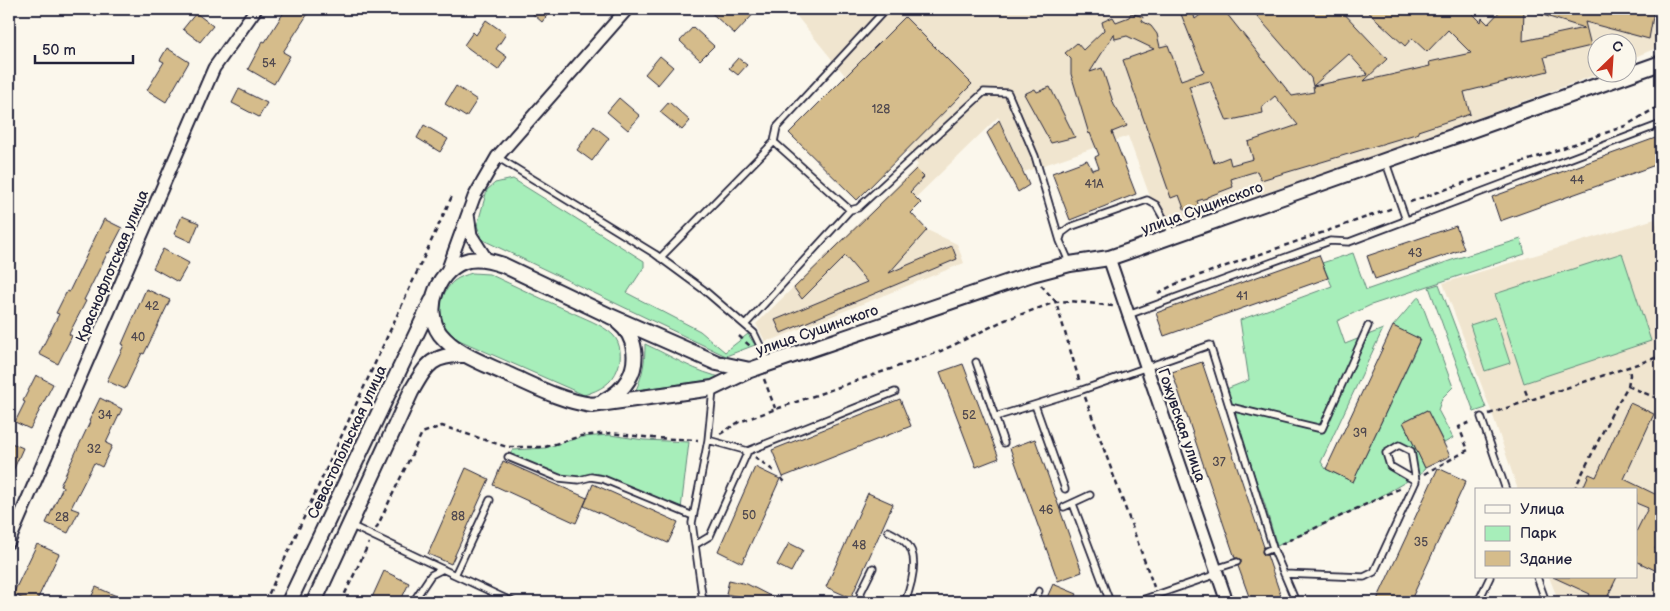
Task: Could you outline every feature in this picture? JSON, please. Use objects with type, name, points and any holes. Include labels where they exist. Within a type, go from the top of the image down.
[{"type":"street","name":"Краснофлотская улица","points":[[9,542],[214,68],[256,9]]},
{"type":"street","points":[[446,274],[474,197],[497,158],[627,9]]},
{"type":"street","name":"улица Сущинского","points":[[434,296],[432,309],[434,322],[439,333],[450,345],[466,355],[559,398],[592,405],[713,388],[750,370],[1032,274],[1070,264],[1109,258],[1661,63]]},
{"type":"street","points":[[468,212],[471,235],[487,260]]},
{"type":"street","name":"Гожувская улица","points":[[1109,258],[1226,602]]},
{"type":"street","points":[[446,274],[456,266],[469,260],[487,260],[502,265],[610,316],[717,363],[750,370]]},
{"type":"street","name":"Севастопольская улица","points":[[289,602],[446,274]]},
{"type":"street","points":[[592,405],[605,401],[619,392],[628,380],[633,367],[635,352],[632,338],[624,327],[610,316]]},
{"type":"street","points":[[314,602],[411,392],[424,370],[436,359],[450,355],[466,355]]},
{"type":"lane","points":[[660,258],[774,142],[777,127],[886,9]]},
{"type":"lane","points":[[745,326],[850,210],[858,208],[984,92],[1008,93],[1035,156],[1060,242],[1070,264]]},
{"type":"lane","points":[[1127,311],[1330,241],[1349,242],[1661,124]]},
{"type":"lane","points":[[774,142],[850,210]]},
{"type":"lane","points":[[497,158],[660,258],[704,290],[754,333],[769,364]]},
{"type":"lane","points":[[1385,160],[1406,220]]},
{"type":"lane","points":[[1060,242],[1062,233],[1070,227],[1147,200],[1156,205],[1173,236]]},
{"type":"lane","points":[[1230,407],[1322,429],[1368,326]]},
{"type":"lane","points":[[995,417],[1082,390],[1210,345],[1273,548],[1296,602]]},
{"type":"lane","points":[[976,362],[1004,443]]},
{"type":"lane","points":[[703,602],[692,523],[708,440],[713,388]]},
{"type":"lane","points":[[708,440],[748,451],[895,392]]},
{"type":"lane","points":[[1036,404],[1065,489]]},
{"type":"lane","points":[[1481,417],[1505,488]]},
{"type":"lane","points":[[1284,574],[1364,578],[1374,572],[1416,481],[1411,451],[1399,445],[1386,453],[1390,466],[1416,481]]},
{"type":"lane","points":[[695,545],[710,536],[748,451]]},
{"type":"lane","points":[[508,457],[559,478],[579,480],[591,477],[603,479],[693,516]]},
{"type":"lane","points":[[1064,507],[1090,495]]},
{"type":"lane","points":[[455,575],[490,500]]},
{"type":"lane","points":[[1073,504],[1110,602]]},
{"type":"lane","points":[[350,525],[513,602]]},
{"type":"lane","points":[[888,531],[907,543],[914,560],[911,586],[905,602]]},
{"type":"lane","points":[[1266,551],[1273,548]]},
{"type":"lane","points":[[1136,602],[1237,562]]},
{"type":"lane","points":[[859,602],[861,592],[873,568]]},
{"type":"lane","points":[[412,602],[430,575],[442,569]]},
{"type":"lane","points":[[1478,602],[1490,578]]},
{"type":"lane","points":[[1537,578],[1546,602]]},
{"type":"lane","points":[[1034,602],[1039,591]]},
{"type":"path","points":[[265,602],[452,196]]},
{"type":"path","points":[[1032,274],[1056,302],[1082,390],[1156,595]]},
{"type":"path","points":[[341,602],[422,433],[442,426],[508,448],[544,447],[581,436],[610,433],[653,438],[708,440],[739,422],[939,352],[1005,320],[1056,302],[1071,301],[1127,311]]},
{"type":"path","points":[[1273,548],[1416,481],[1427,471],[1468,450],[1459,427],[1529,400],[1661,356]]},
{"type":"path","points":[[1575,488],[1612,413],[1628,386],[1629,367]]},
{"type":"path","points":[[1628,386],[1661,400]]},
{"type":"path","points":[[1525,390],[1529,400]]},
{"type":"path","points":[[748,451],[774,471]]},
{"type":"path","points":[[781,478],[786,483]]},
{"type":"shaded area","points":[[799,9],[1661,9],[1661,46],[1638,56],[1638,32],[1588,32],[1588,77],[1347,166],[1161,227],[1128,136],[1024,172],[998,117],[906,207],[927,230],[957,244],[964,263],[775,339],[765,341],[756,324],[918,165],[795,14]]},
{"type":"shaded area","points":[[1655,219],[1661,239],[1661,602],[1559,602],[1549,578],[1638,578],[1638,488],[1517,488],[1492,413],[1443,283]]},
{"type":"green space","points":[[513,179],[644,261],[644,267],[627,293],[700,331],[725,352],[748,334],[755,345],[726,356],[483,240],[477,226],[487,190],[495,183]]},
{"type":"green space","points":[[1521,239],[1525,254],[1371,305],[1337,321],[1345,344],[1383,329],[1321,462],[1326,469],[1353,482],[1420,340],[1393,326],[1419,296],[1453,387],[1442,398],[1438,410],[1453,438],[1444,443],[1427,410],[1403,422],[1425,468],[1416,481],[1411,451],[1399,445],[1386,453],[1391,467],[1409,480],[1369,503],[1277,546],[1265,505],[1224,390],[1249,380],[1240,320],[1332,286],[1322,263],[1353,253],[1366,290],[1455,259]]},
{"type":"green space","points":[[1622,253],[1651,341],[1524,383],[1495,294]]},
{"type":"green space","points":[[472,273],[489,274],[609,331],[618,342],[620,355],[615,374],[609,382],[595,391],[584,395],[459,340],[448,333],[443,325],[440,311],[445,292],[454,281]]},
{"type":"green space","points":[[1439,284],[1486,408],[1474,412],[1429,287]]},
{"type":"green space","points":[[1495,317],[1510,363],[1485,371],[1470,325]]},
{"type":"green space","points":[[645,344],[694,368],[725,378],[636,390],[643,368]]},
{"type":"green space","points":[[610,435],[644,440],[689,442],[681,509],[603,476],[591,474],[577,478],[558,475],[510,454],[513,450],[545,448],[581,437]]},
{"type":"building","points":[[286,9],[311,9],[283,52],[290,56],[274,84],[248,69],[263,41],[265,42]]},
{"type":"building","points":[[527,9],[552,9],[542,22]]},
{"type":"building","points":[[707,9],[758,9],[735,34]]},
{"type":"building","points":[[1179,9],[1192,9],[1195,19],[1208,9],[1223,9],[1292,96],[1314,92],[1311,78],[1251,9],[1340,9],[1387,59],[1364,81],[1430,66],[1429,62],[1471,53],[1448,30],[1427,52],[1412,38],[1405,46],[1365,9],[1468,9],[1481,22],[1482,18],[1488,24],[1502,9],[1524,9],[1523,41],[1584,28],[1530,11],[1530,9],[1642,9],[1654,11],[1649,39],[1638,36],[1638,32],[1623,32],[1585,22],[1588,34],[1588,47],[1544,57],[1548,71],[1464,92],[1470,114],[1418,131],[1419,133],[1261,180],[1257,171],[1231,179],[1233,187],[1197,201],[1199,206],[1185,211],[1179,195],[1171,198],[1123,60],[1154,49],[1127,36],[1115,39],[1114,34],[1090,72],[1102,68],[1114,105],[1127,126],[1112,132],[1136,194],[1070,220],[1052,173],[1087,160],[1092,170],[1099,168],[1095,157],[1099,155],[1089,134],[1071,74],[1071,59],[1065,53],[1077,43],[1083,50],[1104,30],[1102,22],[1113,17],[1116,22],[1129,17],[1131,13],[1143,17],[1142,21],[1151,26],[1157,34],[1160,47],[1168,45],[1181,80],[1204,72]],"holes":[[[1349,54],[1368,75],[1313,86]],[[1210,81],[1227,121],[1263,113],[1262,107],[1275,96],[1298,125],[1248,142],[1253,159],[1231,165],[1229,157],[1214,163],[1189,86]]]},
{"type":"building","points":[[196,13],[213,26],[200,42],[183,29]]},
{"type":"building","points":[[905,17],[972,84],[857,200],[789,133]]},
{"type":"building","points":[[486,20],[506,34],[496,49],[507,57],[498,70],[464,45],[473,32],[476,35]]},
{"type":"building","points":[[693,27],[714,46],[700,60],[680,41]]},
{"type":"building","points":[[167,48],[189,62],[166,102],[147,90],[164,62],[160,60]]},
{"type":"building","points":[[660,56],[673,67],[658,85],[645,74]]},
{"type":"building","points":[[738,58],[747,65],[738,75],[729,68]]},
{"type":"building","points":[[456,86],[477,100],[466,117],[445,104]]},
{"type":"building","points":[[1050,87],[1075,137],[1051,143],[1024,94],[1035,89],[1037,92]]},
{"type":"building","points":[[239,89],[267,103],[259,117],[232,103]]},
{"type":"building","points":[[619,98],[640,116],[628,130],[607,112]]},
{"type":"building","points":[[669,102],[690,121],[682,130],[660,112]]},
{"type":"building","points":[[999,120],[1029,185],[1018,192],[987,133]]},
{"type":"building","points":[[424,125],[448,139],[440,152],[417,138]]},
{"type":"building","points":[[594,126],[609,138],[592,161],[577,150]]},
{"type":"building","points":[[1661,136],[1661,163],[1500,221],[1492,197]]},
{"type":"building","points":[[916,169],[924,177],[910,192],[921,203],[911,213],[927,230],[889,273],[952,246],[957,259],[781,333],[775,320],[867,282],[845,256],[802,299],[794,288]]},
{"type":"building","points":[[182,216],[199,223],[191,242],[174,234]]},
{"type":"building","points":[[104,219],[122,228],[84,300],[86,301],[69,334],[72,336],[58,364],[39,354],[59,314],[56,313],[67,291],[69,292]]},
{"type":"building","points":[[1456,226],[1464,249],[1375,279],[1367,256]]},
{"type":"building","points":[[163,249],[189,263],[178,282],[153,268]]},
{"type":"building","points":[[1319,255],[1328,278],[1164,336],[1156,313]]},
{"type":"building","points":[[146,289],[170,300],[125,389],[107,381],[124,345],[122,344]]},
{"type":"building","points":[[1393,326],[1420,339],[1353,482],[1326,469]]},
{"type":"building","points":[[1202,362],[1264,547],[1262,552],[1264,555],[1267,555],[1283,602],[1251,602],[1238,566],[1241,560],[1235,558],[1172,372]]},
{"type":"building","points":[[963,364],[999,458],[976,467],[940,372]]},
{"type":"building","points":[[36,375],[53,384],[30,429],[15,422]]},
{"type":"building","points":[[100,398],[122,409],[106,443],[112,446],[102,467],[94,463],[71,508],[79,511],[68,533],[46,523],[63,487],[60,486]]},
{"type":"building","points":[[900,399],[911,426],[783,477],[772,450]]},
{"type":"building","points":[[1630,403],[1654,414],[1624,479],[1661,497],[1661,535],[1655,549],[1661,552],[1661,573],[1638,562],[1638,528],[1648,508],[1638,504],[1638,488],[1583,488],[1589,474],[1596,477]]},
{"type":"building","points":[[1427,410],[1450,456],[1425,468],[1403,422]]},
{"type":"building","points":[[1035,439],[1082,572],[1058,581],[1010,448]]},
{"type":"building","points":[[9,442],[23,448],[9,480]]},
{"type":"building","points":[[503,461],[587,498],[576,523],[493,485]]},
{"type":"building","points":[[755,467],[780,479],[742,563],[718,551]]},
{"type":"building","points":[[466,468],[489,479],[451,564],[428,554]]},
{"type":"building","points":[[1438,468],[1466,481],[1410,602],[1376,602]]},
{"type":"building","points":[[593,484],[678,522],[668,543],[584,506]]},
{"type":"building","points":[[868,493],[893,504],[851,598],[826,587]]},
{"type":"building","points":[[789,543],[803,550],[791,572],[777,565]]},
{"type":"building","points":[[37,544],[59,554],[36,602],[29,602],[13,594]]},
{"type":"building","points":[[384,571],[409,583],[400,602],[370,602]]},
{"type":"building","points":[[1555,578],[1617,578],[1605,602],[1586,602],[1590,594]]},
{"type":"building","points":[[729,580],[747,584],[782,602],[753,602],[754,600],[726,594]]},
{"type":"building","points":[[1053,584],[1077,594],[1073,602],[1045,602]]},
{"type":"building","points":[[96,587],[130,602],[89,602]]}]
